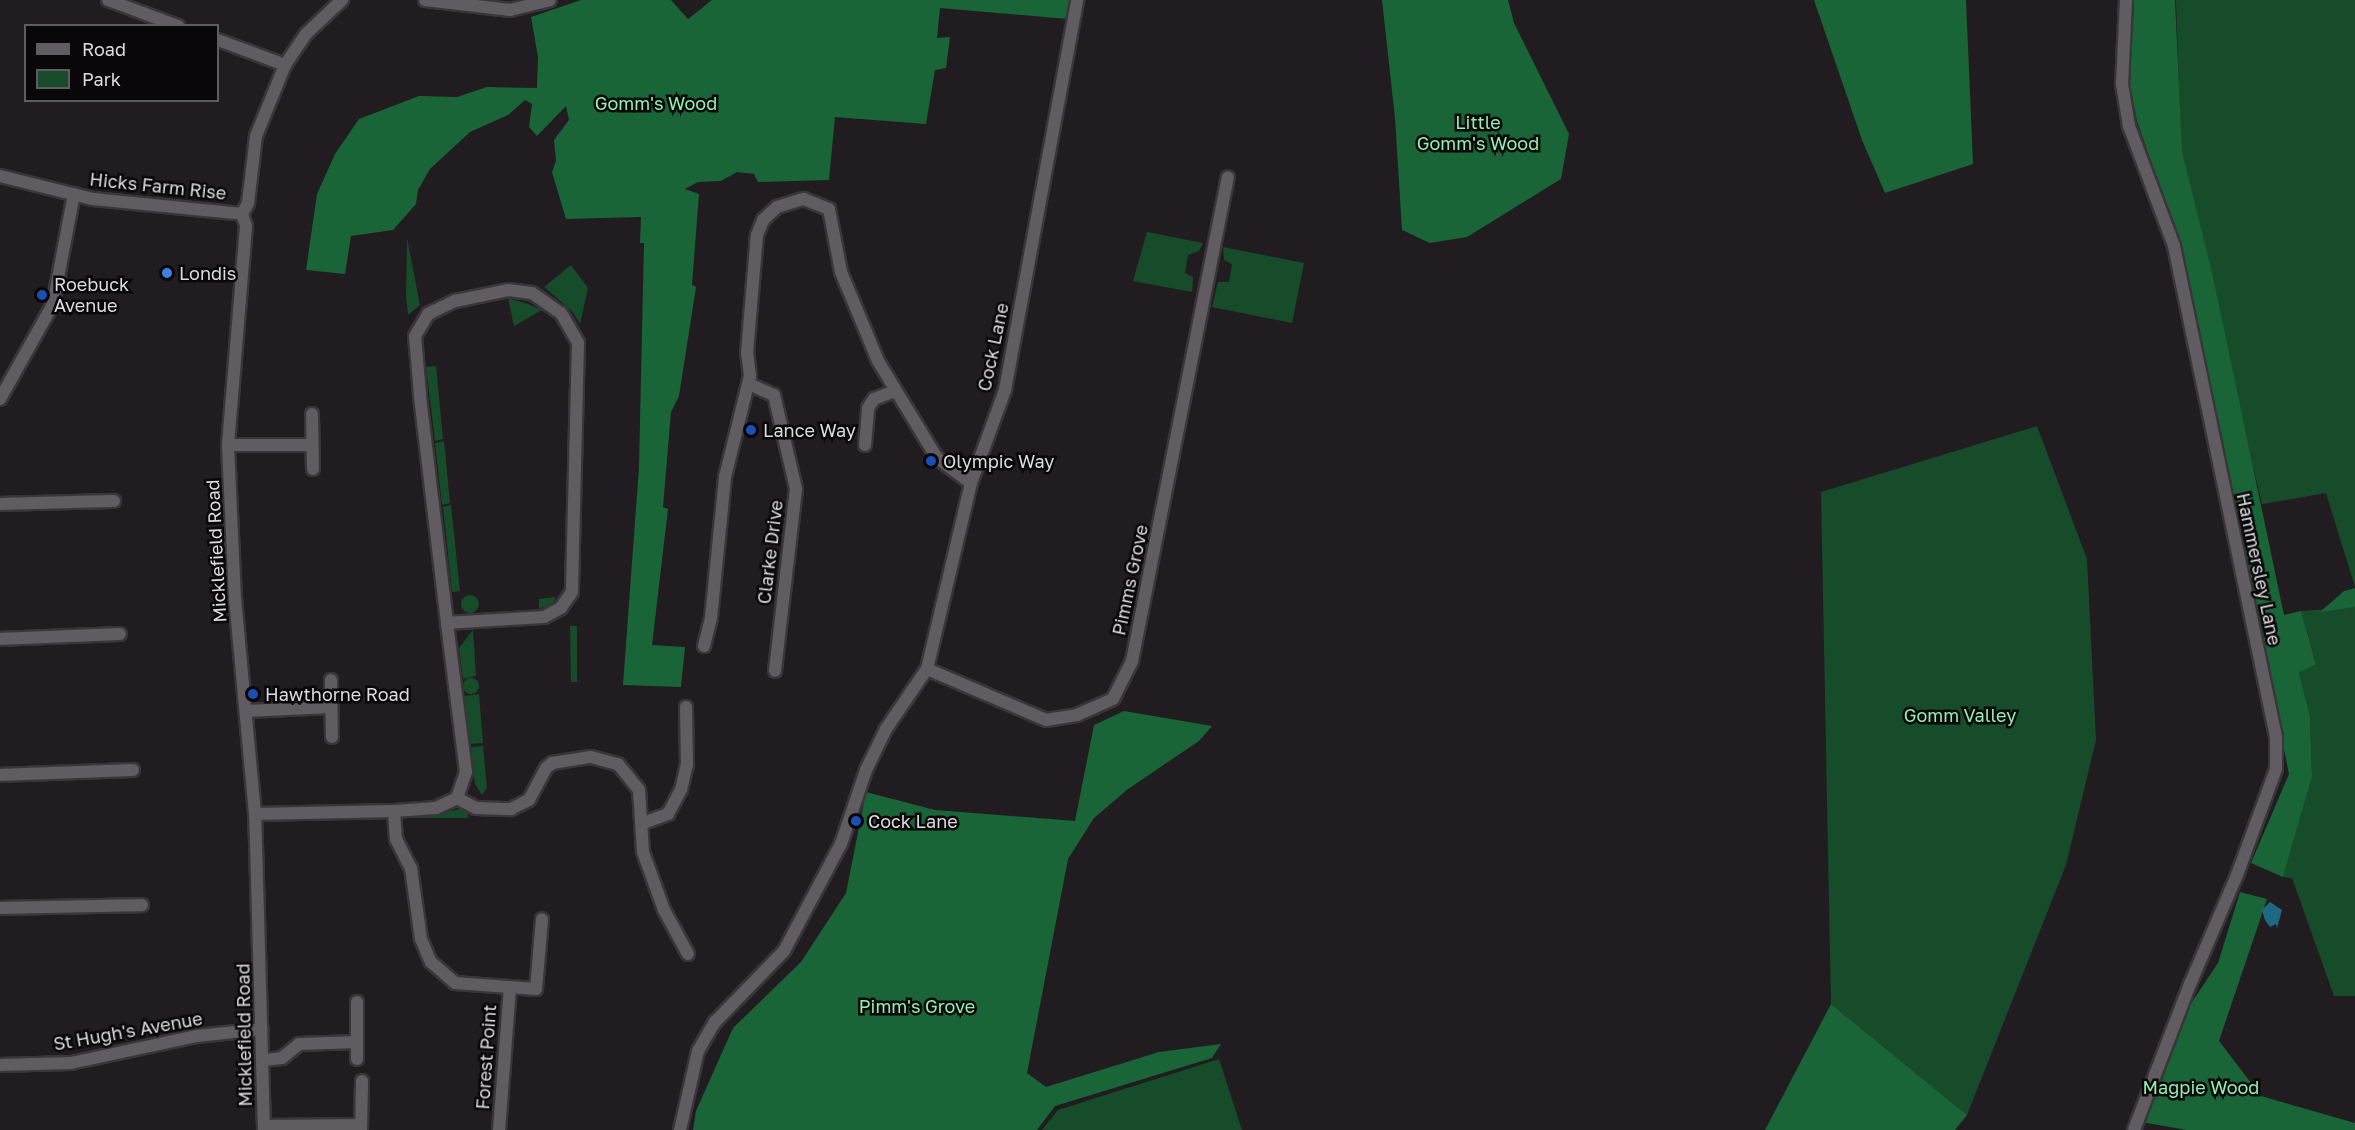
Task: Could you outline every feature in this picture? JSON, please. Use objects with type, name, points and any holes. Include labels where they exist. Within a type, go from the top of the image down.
[{"type":"street","points":[[108,0],[173,24]]},
{"type":"street","name":"Micklefield Road","points":[[264,1128],[264,1060],[255,814],[235,600],[228,445],[246,226],[242,214],[248,203],[256,136],[285,65],[306,34],[342,0]]},
{"type":"street","points":[[425,0],[510,10],[550,0]]},
{"type":"street","name":"Cock Lane","points":[[680,1130],[698,1051],[715,1022],[784,951],[842,844],[866,770],[879,742],[927,669],[971,483],[1005,390],[1077,0]]},
{"type":"street","name":"Hammersley Lane","points":[[2126,0],[2122,84],[2129,126],[2174,246],[2276,737],[2276,769],[2241,864],[2134,1130]]},
{"type":"street","points":[[219,40],[285,65]]},
{"type":"street","name":"Hicks Farm Rise","points":[[0,176],[132,205],[242,214]]},
{"type":"street","name":"Pimms Grove","points":[[927,669],[1046,720],[1077,715],[1113,699],[1132,661],[1212,269],[1228,177]]},
{"type":"street","points":[[0,399],[53,304],[74,194]]},
{"type":"street","points":[[704,646],[711,618],[725,477],[749,384],[747,353],[758,230],[777,207],[804,199],[829,209],[842,272],[895,391],[937,458],[971,483]]},
{"type":"street","points":[[255,814],[436,808],[457,798],[466,772],[447,623],[415,336],[428,314],[455,301],[508,290],[532,293],[561,313],[578,344],[572,592],[561,608],[544,617],[447,623]]},
{"type":"street","name":"Clarke Drive","points":[[749,384],[774,395],[796,489],[775,671]]},
{"type":"street","points":[[865,445],[868,408],[874,399],[895,391]]},
{"type":"street","points":[[312,414],[313,470]]},
{"type":"street","points":[[228,445],[312,445]]},
{"type":"street","points":[[0,504],[114,501]]},
{"type":"street","points":[[0,639],[120,634]]},
{"type":"street","points":[[331,680],[332,736]]},
{"type":"street","points":[[246,711],[331,707]]},
{"type":"street","points":[[642,823],[668,814],[681,790],[688,747],[686,707]]},
{"type":"street","points":[[457,798],[476,808],[520,807],[533,795],[546,768],[552,763],[579,756],[601,758],[618,764],[634,780],[639,790],[641,843],[654,886],[688,954]]},
{"type":"street","points":[[0,775],[133,770]]},
{"type":"street","points":[[394,811],[396,839],[411,868],[421,939],[431,962],[455,983],[536,989],[543,919]]},
{"type":"street","points":[[0,908],[142,904]]},
{"type":"street","name":"Forest Point","points":[[499,1130],[510,987]]},
{"type":"street","points":[[357,1002],[357,1059]]},
{"type":"street","name":"St Hugh's Avenue","points":[[0,1065],[70,1063],[197,1036],[262,1029]]},
{"type":"street","points":[[264,1060],[282,1058],[299,1044],[357,1042]]},
{"type":"street","points":[[264,1128],[361,1128],[362,1081]]},
{"type":"green space","name":"Gomm's Wood","points":[[581,0],[671,0],[688,19],[712,0],[1073,0],[1068,19],[940,8],[937,38],[950,37],[946,68],[935,70],[926,124],[835,117],[829,180],[758,182],[754,174],[737,172],[721,181],[698,182],[685,189],[699,194],[692,285],[696,287],[679,396],[671,412],[663,507],[668,509],[652,645],[685,647],[681,687],[623,685],[639,467],[644,243],[640,243],[641,217],[566,219],[552,172],[556,161],[554,140],[569,120],[566,106],[537,136],[529,127],[532,104],[525,100],[508,115],[470,132],[430,169],[418,190],[416,204],[393,230],[351,236],[345,274],[306,270],[317,194],[335,154],[359,119],[419,96],[457,97],[487,87],[537,88],[538,57],[531,17]]},
{"type":"green space","name":"Little Gomm's Wood","points":[[1382,0],[1508,0],[1514,23],[1569,134],[1561,179],[1467,237],[1430,243],[1402,230],[1395,118]]},
{"type":"green space","points":[[1814,0],[1966,0],[1973,164],[1885,193],[1862,140]]},
{"type":"green space","points":[[2133,0],[2175,0],[2182,152],[2212,272],[2284,615],[2301,611],[2316,664],[2299,673],[2310,716],[2312,777],[2283,877],[2251,863],[2289,774],[2181,247],[2137,121],[2129,81]]},
{"type":"green space","points":[[2176,0],[2355,0],[2355,587],[2326,493],[2262,504],[2228,362],[2212,272],[2181,152]]},
{"type":"green space","points":[[1147,232],[1203,243],[1199,251],[1188,255],[1185,273],[1193,277],[1192,292],[1133,281]]},
{"type":"green space","points":[[407,238],[420,305],[408,315],[406,296]]},
{"type":"green space","points":[[1223,247],[1304,263],[1292,323],[1212,307],[1218,282],[1229,282],[1232,264],[1224,260]]},
{"type":"green space","points":[[571,265],[588,288],[580,324],[572,311],[544,287]]},
{"type":"green space","points":[[508,298],[528,304],[542,310],[514,326]]},
{"type":"green space","points":[[436,366],[443,439],[435,441],[426,367]]},
{"type":"green space","name":"Gomm Valley","points":[[2037,426],[2087,559],[2096,740],[2066,865],[1967,1115],[1831,1004],[1821,492]]},
{"type":"green space","points":[[444,441],[450,503],[442,505],[435,443]]},
{"type":"green space","points":[[451,505],[460,591],[452,592],[443,507]]},
{"type":"green space","points":[[2355,588],[2355,607],[2320,612],[2344,591]]},
{"type":"green space","points":[[470,595],[478,600],[479,604],[474,612],[470,613],[462,608],[461,604],[466,596]]},
{"type":"green space","points":[[556,597],[553,603],[539,609],[539,599]]},
{"type":"green space","points":[[2355,607],[2355,996],[2334,996],[2292,878],[2283,877],[2312,777],[2310,716],[2299,673],[2316,663],[2301,611]]},
{"type":"green space","points":[[570,626],[577,626],[577,682],[571,682]]},
{"type":"green space","points":[[473,630],[476,676],[463,679],[459,648]]},
{"type":"green space","points":[[471,678],[479,686],[471,694],[463,686]]},
{"type":"green space","points":[[479,694],[483,743],[470,744],[464,696]]},
{"type":"green space","name":"Pimm's Grove","points":[[1124,711],[1212,726],[1199,741],[1128,789],[1094,818],[1068,859],[1027,1073],[1046,1087],[1159,1052],[1221,1044],[1212,1058],[1055,1106],[1037,1130],[693,1130],[696,1111],[733,1028],[801,962],[846,893],[866,792],[935,810],[1075,821],[1094,725]]},
{"type":"green space","points":[[483,746],[487,788],[482,795],[475,784],[471,747]]},
{"type":"green space","points":[[461,809],[468,812],[468,818],[414,818]]},
{"type":"green space","name":"Magpie Wood","points":[[2240,892],[2267,899],[2219,1041],[2261,1096],[2355,1123],[2355,1130],[2187,1130],[2141,1122],[2190,1005],[2218,963]]},
{"type":"green space","points":[[1831,1004],[1967,1115],[1955,1130],[1765,1130]]},
{"type":"green space","points":[[1219,1059],[1242,1130],[1042,1130],[1058,1110]]},
{"type":"water","points":[[2270,902],[2282,910],[2277,928],[2276,924],[2270,927],[2262,910]]},
{"type":"place","name":"Londis","points":[[167,273]]},
{"type":"place","name":"Roebuck Avenue","points":[[42,295]]},
{"type":"place","name":"Lance Way","points":[[751,430]]},
{"type":"place","name":"Olympic Way","points":[[931,461]]},
{"type":"place","name":"Hawthorne Road","points":[[253,694]]},
{"type":"place","name":"Cock Lane","points":[[856,821]]}]
